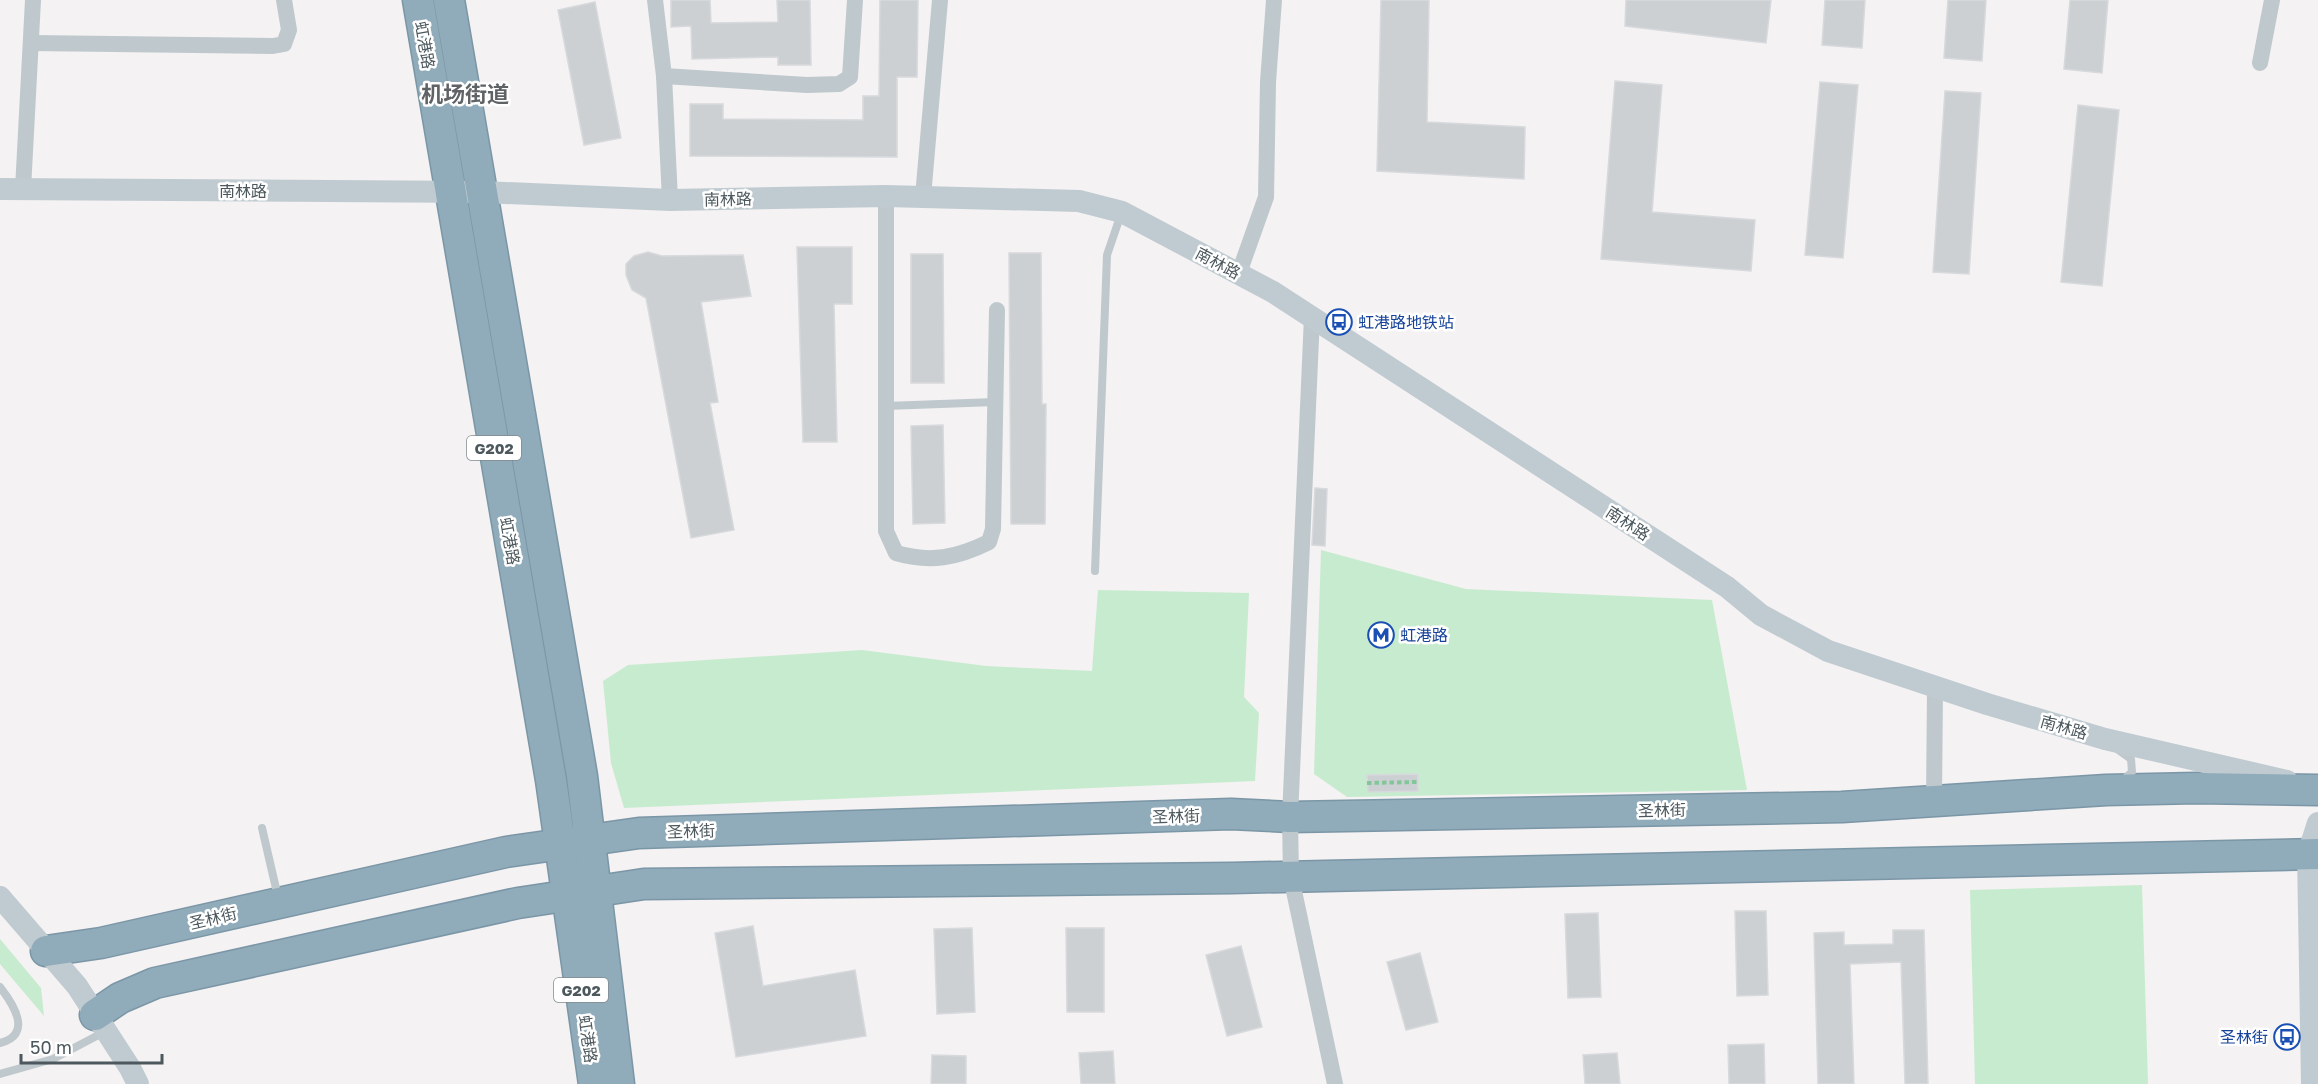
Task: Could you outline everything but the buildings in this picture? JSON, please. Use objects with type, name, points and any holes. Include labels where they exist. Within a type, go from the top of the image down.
[{"type":"highway","name":"虹港路","points":[[418,0],[560,844],[582,894],[619,1084]]},
{"type":"highway","name":"虹港路","points":[[449,0],[582,776],[590,840],[582,894],[594,1084]]},
{"type":"highway","name":"圣林街","points":[[46,951],[102,943],[506,852],[639,833],[1231,814],[1290,817],[1830,807],[2106,790],[2318,789]]},
{"type":"highway","points":[[101,1023],[120,998],[155,983],[518,903],[644,884],[1290,877],[2313,854]]},
{"type":"street","points":[[22,189],[33,0]]},
{"type":"street","points":[[31,44],[273,46],[284,44],[289,30],[284,0]]},
{"type":"street","points":[[655,0],[664,76],[670,200]]},
{"type":"street","points":[[664,76],[807,85],[839,84],[850,77],[855,0]]},
{"type":"street","points":[[923,197],[940,0]]},
{"type":"street","points":[[1239,273],[1266,197],[1268,82],[1274,0]]},
{"type":"street","points":[[2260,63],[2272,0]]},
{"type":"street","name":"南林路","points":[[0,189],[482,192],[670,200],[886,196],[1079,201],[1122,212],[1274,292],[1727,587],[1761,615],[1828,651],[1935,687],[2105,739],[2318,789]]},
{"type":"street","points":[[886,196],[886,531],[896,553],[917,559],[941,558],[973,550],[989,542],[993,529],[997,310]]},
{"type":"street","points":[[1312,316],[1290,817],[1290,877],[1335,1084]]},
{"type":"street","points":[[1934,802],[1935,687]]},
{"type":"street","points":[[2312,1084],[2313,854],[2318,823]]},
{"type":"street","points":[[0,897],[77,986],[138,1084]]},
{"type":"lane","points":[[1095,571],[1107,255],[1122,212]]},
{"type":"lane","points":[[886,406],[995,402]]},
{"type":"lane","points":[[2105,739],[2131,759],[2132,772],[2123,781],[2106,790]]},
{"type":"lane","points":[[262,828],[279,903]]},
{"type":"lane","points":[[0,987],[14,1008],[18,1026],[17,1034],[12,1039],[0,1043]]},
{"type":"lane","points":[[0,1074],[53,1059],[101,1023]]},
{"type":"path","points":[[1367,783],[1418,783]]},
{"type":"green space","points":[[1321,550],[1466,589],[1712,600],[1747,790],[1347,797],[1314,774]]},
{"type":"green space","points":[[1098,590],[1249,593],[1244,697],[1259,713],[1255,781],[624,808],[611,763],[603,681],[628,665],[862,650],[986,666],[1092,671]]},
{"type":"green space","points":[[2142,885],[2148,1084],[1975,1084],[1970,890]]},
{"type":"green space","points":[[0,939],[41,988],[44,1016],[0,964]]},
{"type":"place","name":"虹港路地铁站","points":[[1339,322]]},
{"type":"place","name":"虹港路","points":[[1381,635]]},
{"type":"place","name":"圣林街","points":[[2287,1037]]},
{"type":"district","name":"机场街道","points":[[465,93]]}]
